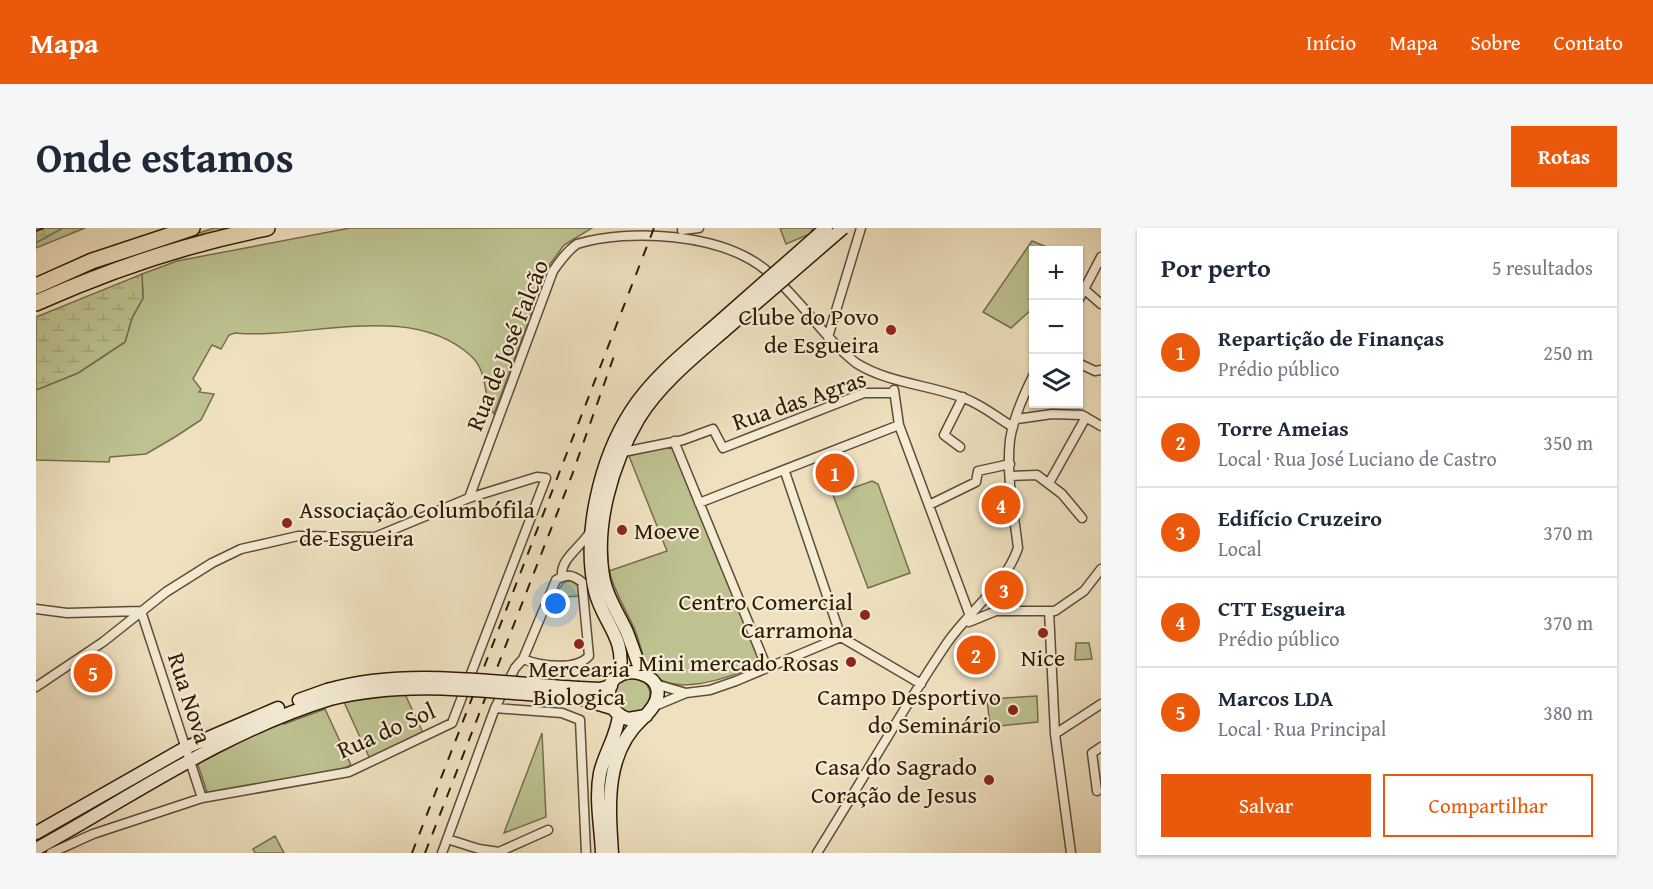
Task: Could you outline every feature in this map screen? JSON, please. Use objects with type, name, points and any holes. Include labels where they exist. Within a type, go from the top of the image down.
[{"type":"highway","points":[[36,286],[92,261],[192,228]]},
{"type":"highway","points":[[36,303],[97,276],[177,248],[267,228]]},
{"type":"main road","points":[[606,852],[610,787],[617,754],[636,725],[655,706],[657,698],[655,684],[642,673],[625,629],[609,599],[602,564],[603,525],[608,498],[623,452],[640,417],[669,382],[721,327],[826,228]]},
{"type":"main road","points":[[619,676],[621,648],[595,592],[591,572],[592,529],[599,486],[631,411],[663,374],[843,228]]},
{"type":"main road","points":[[606,852],[598,792],[605,757],[617,733],[615,711],[609,697],[611,686],[619,676],[628,672],[642,673]]},
{"type":"main road","points":[[36,849],[239,723],[328,694],[350,683],[411,678],[578,693],[611,686]]},
{"type":"main road","points":[[578,693],[634,720],[646,716]]},
{"type":"main road","points":[[36,833],[187,754]]},
{"type":"street","name":"Rua de José Falcão","points":[[469,498],[541,298],[553,271],[567,252],[587,238],[610,231],[640,228],[679,230],[721,243],[767,271],[828,337],[856,363],[895,381],[963,397],[1015,423]]},
{"type":"street","points":[[679,230],[699,228]]},
{"type":"street","points":[[828,337],[856,251],[861,228]]},
{"type":"street","points":[[1083,293],[1101,258]]},
{"type":"street","points":[[1085,290],[1101,304]]},
{"type":"street","points":[[1083,365],[1095,371],[1101,370]]},
{"type":"street","points":[[895,381],[894,393],[899,425],[970,616]]},
{"type":"street","points":[[817,853],[921,684],[959,628],[984,601],[1015,558],[1018,548],[1010,464],[1015,423],[1029,387]]},
{"type":"street","name":"Rua das Agras","points":[[623,452],[674,441],[713,429],[723,448],[864,393],[894,393]]},
{"type":"street","points":[[960,447],[944,435],[963,397]]},
{"type":"street","points":[[1015,423],[1052,414],[1086,417],[1100,425]]},
{"type":"street","points":[[1049,483],[1086,417]]},
{"type":"street","points":[[699,503],[785,472],[899,425]]},
{"type":"street","points":[[674,441],[767,668]]},
{"type":"street","points":[[929,504],[976,482],[978,471],[1010,464]]},
{"type":"street","points":[[785,472],[841,637],[921,684]]},
{"type":"street","points":[[1010,476],[1037,475],[1049,483],[1082,518]]},
{"type":"street","name":"Rua do Sol","points":[[51,853],[93,834],[202,798],[349,772],[452,723],[546,478],[537,477],[469,498]]},
{"type":"street","points":[[36,687],[102,642],[141,611],[226,555],[279,538],[314,535],[375,537],[469,498]]},
{"type":"street","points":[[562,576],[565,561],[582,546],[592,529]]},
{"type":"street","points":[[959,628],[989,613],[1031,609],[1049,611],[1063,607],[1084,591],[1101,569]]},
{"type":"street","points":[[442,853],[495,708],[515,668],[523,659],[556,580],[562,576],[574,576],[595,592]]},
{"type":"street","points":[[523,659],[541,664],[574,664],[589,656],[582,582]]},
{"type":"street","points":[[984,601],[989,613]]},
{"type":"street","points":[[36,609],[67,613],[141,611]]},
{"type":"street","name":"Rua Nova","points":[[141,611],[202,798]]},
{"type":"street","points":[[1049,611],[1055,734],[1071,853]]},
{"type":"street","points":[[655,706],[687,693],[710,690],[841,637]]},
{"type":"street","points":[[655,684],[687,693]]},
{"type":"street","points":[[1055,734],[1101,704]]},
{"type":"street","points":[[495,708],[562,714],[580,720],[588,853],[606,852]]},
{"type":"street","points":[[1097,792],[1092,753],[1101,747]]},
{"type":"street","points":[[447,839],[479,849],[499,852],[548,830]]},
{"type":"green space","points":[[36,228],[85,228],[36,248]]},
{"type":"green space","points":[[214,228],[238,228],[36,297],[36,291],[65,278]]},
{"type":"green space","points":[[350,228],[592,228],[564,245],[550,264],[494,414],[477,362],[446,339],[419,330],[389,326],[357,326],[263,334],[235,333],[229,335],[221,349],[212,345],[193,379],[201,389],[199,392],[214,394],[201,420],[175,437],[146,454],[110,457],[109,462],[36,460],[36,390],[78,373],[125,342],[132,318],[143,298],[142,274],[177,261]]},
{"type":"green space","points":[[780,228],[813,228],[810,234],[786,244]]},
{"type":"green space","points":[[1032,241],[1044,246],[1029,246],[1029,312],[1011,328],[983,312]]},
{"type":"green space","points":[[142,274],[143,298],[132,318],[125,342],[78,373],[36,390],[36,317]]},
{"type":"green space","points":[[671,444],[761,665],[719,679],[687,685],[672,684],[659,679],[649,669],[609,571],[667,551],[629,456]]},
{"type":"green space","points":[[872,481],[878,484],[910,573],[868,588],[833,495]]},
{"type":"green space","points":[[571,581],[580,587],[580,596],[564,597],[559,589],[564,582]]},
{"type":"green space","points":[[1076,643],[1089,643],[1092,659],[1075,660]]},
{"type":"green space","points":[[632,677],[645,682],[650,695],[645,708],[632,713],[619,708],[614,695],[619,682]]},
{"type":"green space","points":[[405,694],[424,735],[370,759],[344,702]]},
{"type":"green space","name":"Campo Desportivo do Seminário","points":[[1037,696],[1038,722],[990,727],[987,699]]},
{"type":"green space","points":[[325,709],[351,765],[333,773],[208,795],[197,762],[281,720],[284,724]]},
{"type":"green space","points":[[542,733],[546,817],[504,833]]},
{"type":"green space","points":[[275,836],[284,853],[255,853],[253,849]]},
{"type":"waterway","points":[[36,243],[63,228]]},
{"type":"railway","points":[[36,231],[44,228]]},
{"type":"railway","points":[[412,853],[654,228]]},
{"type":"railway","points":[[425,853],[572,475],[614,356]]},
{"type":"place","name":"Clube do Povo de Esgueira","points":[[891,330]]},
{"type":"place","name":"Repartição de Finanças","points":[[835,473]]},
{"type":"place","name":"CTT Esgueira","points":[[1001,505]]},
{"type":"place","name":"Associação Columbófila de Esgueira","points":[[287,523]]},
{"type":"place","name":"Moeve","points":[[622,530]]},
{"type":"place","name":"Edifício Cruzeiro","points":[[1004,590]]},
{"type":"place","name":"Centro Comercial Carramona","points":[[865,615]]},
{"type":"place","name":"Nice","points":[[1043,633]]},
{"type":"place","name":"Mercearia Biologica","points":[[579,644]]},
{"type":"place","name":"Torre Ameias","points":[[976,655]]},
{"type":"place","name":"Mini mercado Rosas","points":[[851,662]]},
{"type":"place","name":"Marcos LDA","points":[[93,673]]},
{"type":"place","name":"Campo Desportivo do Seminário","points":[[1013,710]]},
{"type":"place","name":"Casa do Sagrado Coração de Jesus","points":[[989,780]]}]
